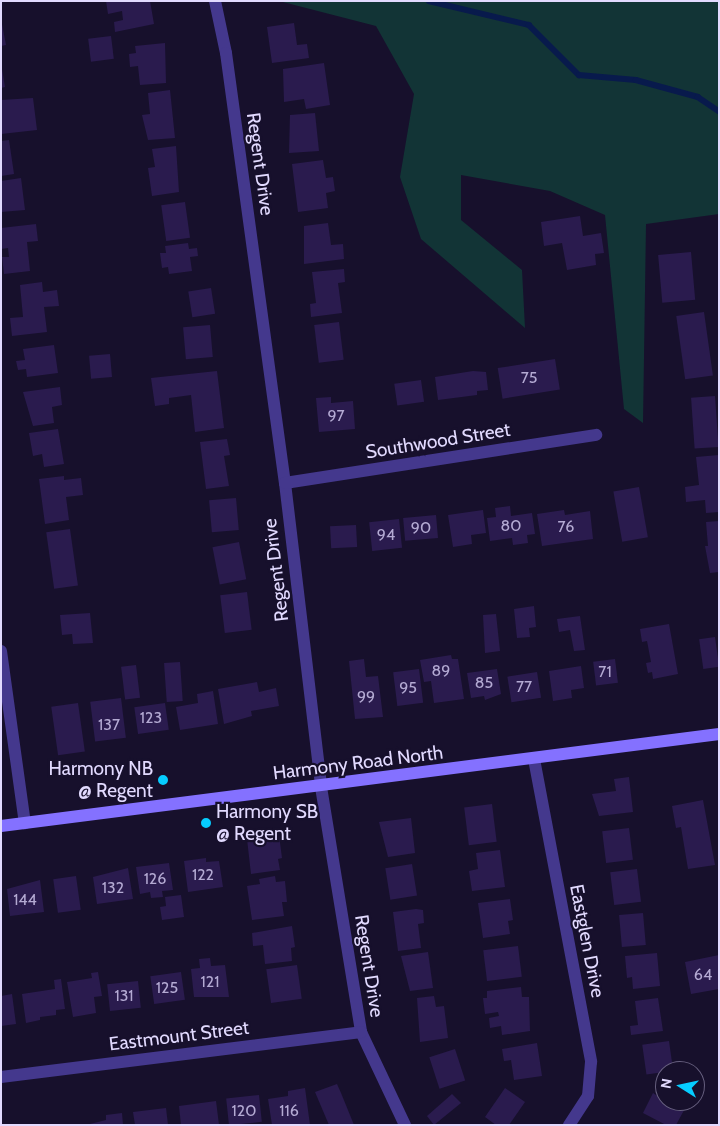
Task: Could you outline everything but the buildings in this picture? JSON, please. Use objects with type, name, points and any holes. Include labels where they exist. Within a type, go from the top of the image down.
[{"type":"main road","name":"Harmony Road North","points":[[1,826],[321,787],[719,734]]},
{"type":"street","name":"Regent Drive","points":[[215,1],[226,53],[285,483],[321,787],[360,1032],[405,1125]]},
{"type":"street","name":"Southwood Street","points":[[285,483],[596,435]]},
{"type":"street","points":[[1,651],[25,823]]},
{"type":"street","name":"Eastglen Drive","points":[[534,759],[591,1062],[588,1096],[569,1125]]},
{"type":"street","name":"Eastmount Street","points":[[1,1077],[360,1032]]},
{"type":"green space","points":[[279,1],[719,1],[719,214],[646,224],[643,423],[624,409],[605,215],[550,191],[461,175],[461,220],[522,270],[525,328],[421,239],[400,177],[414,94],[376,26]]},
{"type":"waterway","points":[[429,1],[529,25],[579,75],[636,80],[698,97],[719,111]]},
{"type":"place","name":"Harmony NB @ Regent","points":[[163,780]]},
{"type":"place","name":"Harmony SB @ Regent","points":[[206,823]]}]
